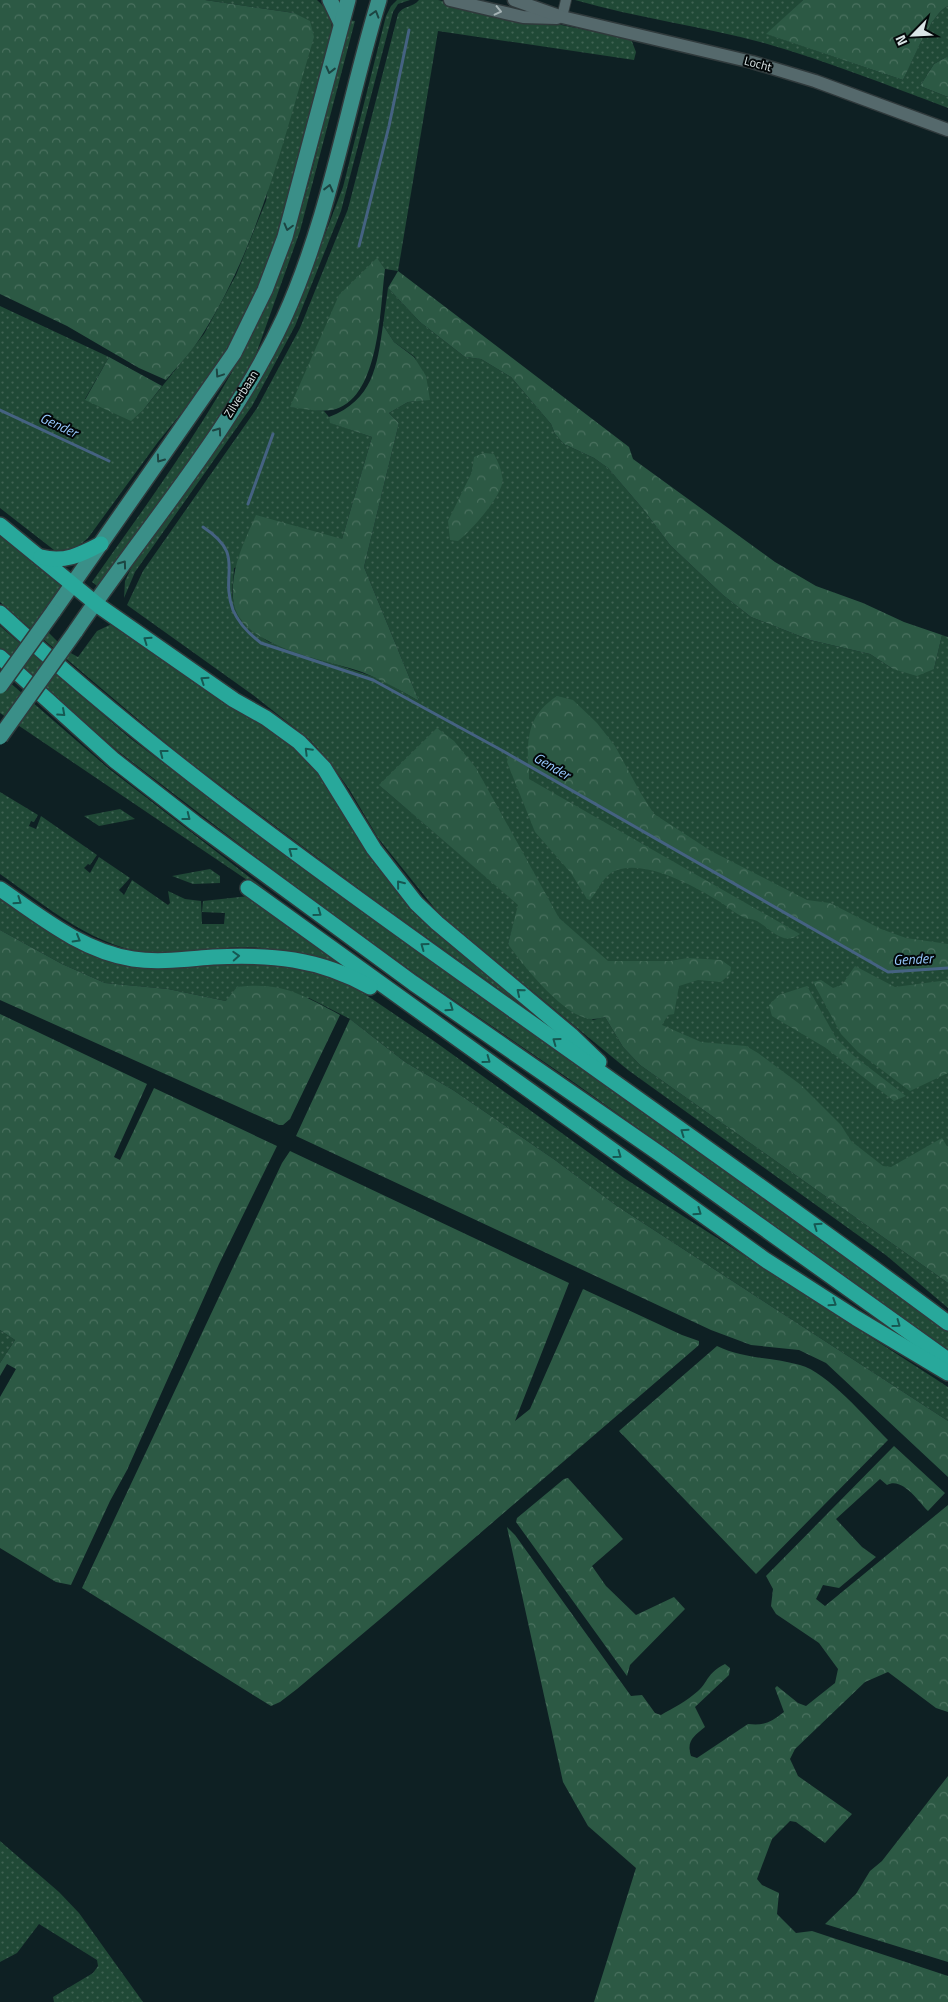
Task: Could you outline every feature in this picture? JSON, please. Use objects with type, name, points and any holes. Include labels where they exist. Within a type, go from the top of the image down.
[{"type":"highway","points":[[0,525],[95,603],[219,690],[266,718],[299,742],[324,768],[379,857],[416,903],[436,923],[571,1035],[638,1100]]},
{"type":"highway","points":[[38,556],[54,560],[69,559],[101,544]]},
{"type":"highway","points":[[0,613],[62,670],[218,796],[325,876],[948,1323]]},
{"type":"highway","points":[[0,657],[114,760],[195,823],[413,983],[660,1154],[948,1360]]},
{"type":"highway","points":[[248,888],[764,1259],[856,1318],[948,1373]]},
{"type":"highway","points":[[0,889],[60,929],[98,950],[135,959],[180,960],[251,956],[285,957],[313,963],[360,981],[433,1021]]},
{"type":"main road","points":[[330,0],[341,23]]},
{"type":"main road","points":[[0,686],[234,353],[265,290],[286,237],[348,0]]},
{"type":"main road","name":"Zilverbaan","points":[[0,737],[239,401],[284,317],[310,250],[326,200],[379,0]]},
{"type":"street","name":"Locht","points":[[450,0],[524,17],[562,17]]},
{"type":"street","name":"Locht","points":[[514,0],[562,17],[752,62],[857,95],[948,130]]},
{"type":"street","points":[[562,17],[566,0]]},
{"type":"green space","points":[[0,0],[205,0],[294,13],[310,21],[314,37],[281,151],[256,226],[224,298],[191,351],[166,380],[139,368],[67,326],[0,294]]},
{"type":"green space","points":[[205,0],[317,0],[325,8],[331,21],[332,36],[270,265],[221,364],[158,442],[88,538],[72,548],[54,550],[0,508],[0,306],[109,357],[85,399],[144,409],[204,334],[236,275],[266,201],[294,13]]},
{"type":"green space","points":[[397,0],[410,0],[398,4],[393,12],[341,211],[295,326],[252,406],[135,572],[124,598],[125,581],[133,564],[243,408],[280,343],[305,287],[343,187],[386,16],[391,6]]},
{"type":"green space","points":[[419,0],[438,0],[631,39],[636,52],[634,60],[438,31],[398,271],[385,269],[377,259],[291,407],[324,411],[331,423],[372,437],[342,539],[234,568],[232,592],[235,606],[242,619],[269,642],[380,679],[419,701],[364,567],[399,423],[389,413],[408,402],[425,400],[415,357],[394,342],[383,325],[388,288],[420,322],[465,357],[481,359],[511,377],[551,424],[555,434],[564,444],[594,458],[608,468],[643,509],[670,545],[723,595],[751,617],[810,640],[870,654],[893,669],[934,669],[942,635],[948,637],[948,1281],[793,1169],[554,923],[379,785],[519,905],[508,944],[593,1020],[605,1017],[623,1047],[640,1065],[948,1283],[948,1308],[887,1256],[628,1070],[440,915],[378,838],[349,789],[328,760],[310,740],[253,695],[127,605],[143,571],[257,408],[300,328],[348,209],[398,14]]},
{"type":"green space","points":[[575,0],[803,0],[767,34],[903,80],[935,18],[948,6],[948,56],[934,64],[920,86],[948,97],[948,108],[834,65],[764,43]]},
{"type":"green space","points":[[803,0],[948,0],[948,6],[935,18],[903,80],[766,34]]},
{"type":"green space","points":[[348,20],[355,21],[300,231],[250,371],[227,408],[101,589],[92,582],[167,475],[214,402],[256,326],[274,286],[298,221]]},
{"type":"green space","points":[[948,56],[948,97],[920,86],[934,64]]},
{"type":"green space","points":[[377,258],[385,269],[379,326],[370,369],[362,387],[351,401],[336,409],[319,411],[290,407],[339,295]]},
{"type":"green space","points":[[398,271],[629,447],[633,459],[775,562],[816,586],[863,603],[904,622],[942,635],[934,669],[917,676],[893,669],[870,654],[810,640],[751,617],[723,595],[670,545],[643,509],[608,468],[594,458],[564,444],[555,434],[551,424],[511,377],[481,359],[465,357],[420,322],[388,288]]},
{"type":"green space","points":[[383,325],[394,342],[414,357],[426,376],[430,400],[408,402],[389,413],[399,423],[364,567],[419,701],[391,685],[362,672],[306,656],[265,640],[249,628],[238,615],[233,598],[236,566],[256,515],[342,539],[372,437],[330,423],[329,417],[344,410],[364,391],[375,368]]},
{"type":"green space","points":[[109,357],[162,386],[144,409],[131,421],[85,400]]},
{"type":"green space","points":[[484,453],[494,454],[499,464],[502,484],[490,506],[470,530],[458,541],[450,540],[448,521],[472,472],[474,457]]},
{"type":"green space","points":[[0,532],[68,586],[40,624],[67,651],[78,657],[97,631],[114,623],[271,726],[318,768],[371,851],[532,1010],[531,1012],[373,899],[180,755],[0,602]]},
{"type":"green space","points":[[0,626],[130,738],[322,883],[948,1328],[948,1350],[572,1081],[420,977],[310,898],[119,752],[0,649]]},
{"type":"green space","points":[[0,674],[108,768],[296,913],[0,713]]},
{"type":"green space","points":[[557,696],[573,700],[597,723],[615,746],[654,814],[711,851],[807,900],[830,903],[881,929],[906,938],[948,944],[948,968],[888,972],[529,765],[529,779],[800,934],[788,938],[777,935],[757,921],[745,918],[694,887],[665,874],[650,870],[623,869],[611,873],[590,900],[587,899],[571,873],[535,832],[507,762],[509,754],[528,765],[528,743],[532,725],[541,710]]},
{"type":"green space","points":[[437,728],[454,741],[476,768],[559,918],[608,961],[670,961],[688,958],[721,960],[731,967],[730,974],[721,982],[698,980],[679,986],[674,1014],[668,1015],[662,1025],[701,1042],[746,1046],[758,1053],[801,1085],[841,1125],[851,1141],[883,1166],[891,1167],[942,1138],[948,1148],[948,1283],[640,1065],[623,1047],[605,1017],[593,1019],[582,1017],[570,1011],[534,977],[508,944],[518,905],[379,785]]},
{"type":"green space","points":[[0,792],[38,815],[34,822],[31,821],[29,826],[36,829],[41,816],[97,855],[90,865],[88,864],[84,868],[90,873],[99,857],[130,878],[119,890],[124,895],[132,880],[168,905],[170,903],[168,891],[185,899],[201,901],[202,924],[224,924],[225,913],[202,912],[203,901],[249,896],[355,971],[299,954],[270,949],[240,947],[178,954],[157,954],[135,951],[93,936],[55,913],[0,874]]},
{"type":"green space","points":[[120,809],[135,819],[99,826],[84,816]]},
{"type":"green space","points":[[210,869],[220,876],[220,883],[193,884],[172,876]]},
{"type":"green space","points":[[0,897],[77,949],[116,964],[143,968],[251,960],[321,971],[350,984],[434,1041],[624,1178],[948,1387],[948,1421],[617,1206],[555,1160],[453,1090],[405,1062],[350,1019],[309,998],[226,1001],[168,989],[105,983],[62,964],[0,930]]},
{"type":"green space","points":[[0,930],[62,964],[105,983],[168,989],[226,1001],[237,987],[267,986],[291,991],[340,1015],[290,1119],[283,1125],[279,1125],[0,1000]]},
{"type":"green space","points":[[855,966],[895,987],[948,980],[948,1073],[910,1091],[858,1052],[841,1034],[813,982],[821,980],[833,988],[842,985]]},
{"type":"green space","points":[[807,986],[836,1038],[854,1056],[906,1096],[894,1101],[826,1048],[772,1016],[769,1005],[779,995]]},
{"type":"green space","points":[[0,1014],[147,1084],[114,1157],[120,1160],[154,1088],[277,1146],[219,1264],[127,1470],[110,1501],[71,1585],[56,1582],[0,1548],[0,1397],[16,1369],[7,1364],[0,1376],[0,1363],[15,1340],[0,1330]]},
{"type":"green space","points":[[350,1019],[405,1062],[453,1090],[555,1160],[617,1206],[948,1421],[948,1477],[826,1363],[799,1350],[751,1345],[711,1330],[296,1136]]},
{"type":"green space","points":[[290,1151],[569,1283],[515,1421],[530,1409],[583,1289],[699,1341],[699,1345],[385,1615],[297,1689],[280,1702],[271,1706],[82,1588],[282,1163]]},
{"type":"green space","points":[[0,1330],[15,1340],[0,1363]]},
{"type":"green space","points":[[717,1346],[747,1356],[789,1362],[811,1369],[846,1397],[888,1440],[756,1574],[619,1431]]},
{"type":"green space","points":[[894,1446],[945,1493],[928,1511],[904,1487],[893,1483],[887,1485],[880,1479],[836,1519],[862,1547],[876,1557],[839,1588],[823,1585],[816,1599],[825,1606],[948,1505],[948,1712],[936,1708],[888,1672],[865,1682],[795,1749],[790,1759],[798,1776],[852,1814],[825,1843],[796,1822],[790,1821],[772,1839],[757,1879],[762,1885],[779,1893],[777,1914],[796,1933],[812,1931],[948,1976],[948,2002],[594,2002],[636,1868],[588,1826],[563,1782],[507,1527],[515,1535],[631,1696],[642,1695],[655,1713],[661,1715],[689,1698],[702,1687],[711,1674],[725,1664],[730,1668],[729,1675],[695,1707],[705,1727],[694,1736],[690,1743],[691,1756],[697,1758],[748,1724],[767,1722],[784,1712],[775,1688],[777,1686],[798,1703],[806,1706],[835,1683],[838,1669],[819,1643],[776,1614],[771,1606],[773,1589],[766,1576]]},
{"type":"green space","points":[[568,1478],[623,1539],[592,1566],[606,1586],[636,1615],[674,1597],[685,1609],[630,1665],[627,1676],[516,1522],[517,1518],[564,1479]]},
{"type":"green space","points":[[948,1776],[948,1962],[825,1924],[856,1894],[870,1871],[882,1861]]},
{"type":"green space","points":[[0,1841],[59,1892],[79,1913],[143,2002],[54,2002],[53,1997],[93,1973],[98,1966],[97,1960],[39,1924],[17,1953],[0,1962]]},
{"type":"waterway","points":[[359,246],[389,126],[409,30]]},
{"type":"waterway","name":"Gender","points":[[0,410],[109,461]]},
{"type":"waterway","points":[[248,504],[273,434]]},
{"type":"waterway","name":"Gender","points":[[203,527],[216,537],[228,556],[229,597],[235,615],[252,636],[261,643],[373,680],[503,751],[888,972],[948,968]]}]
